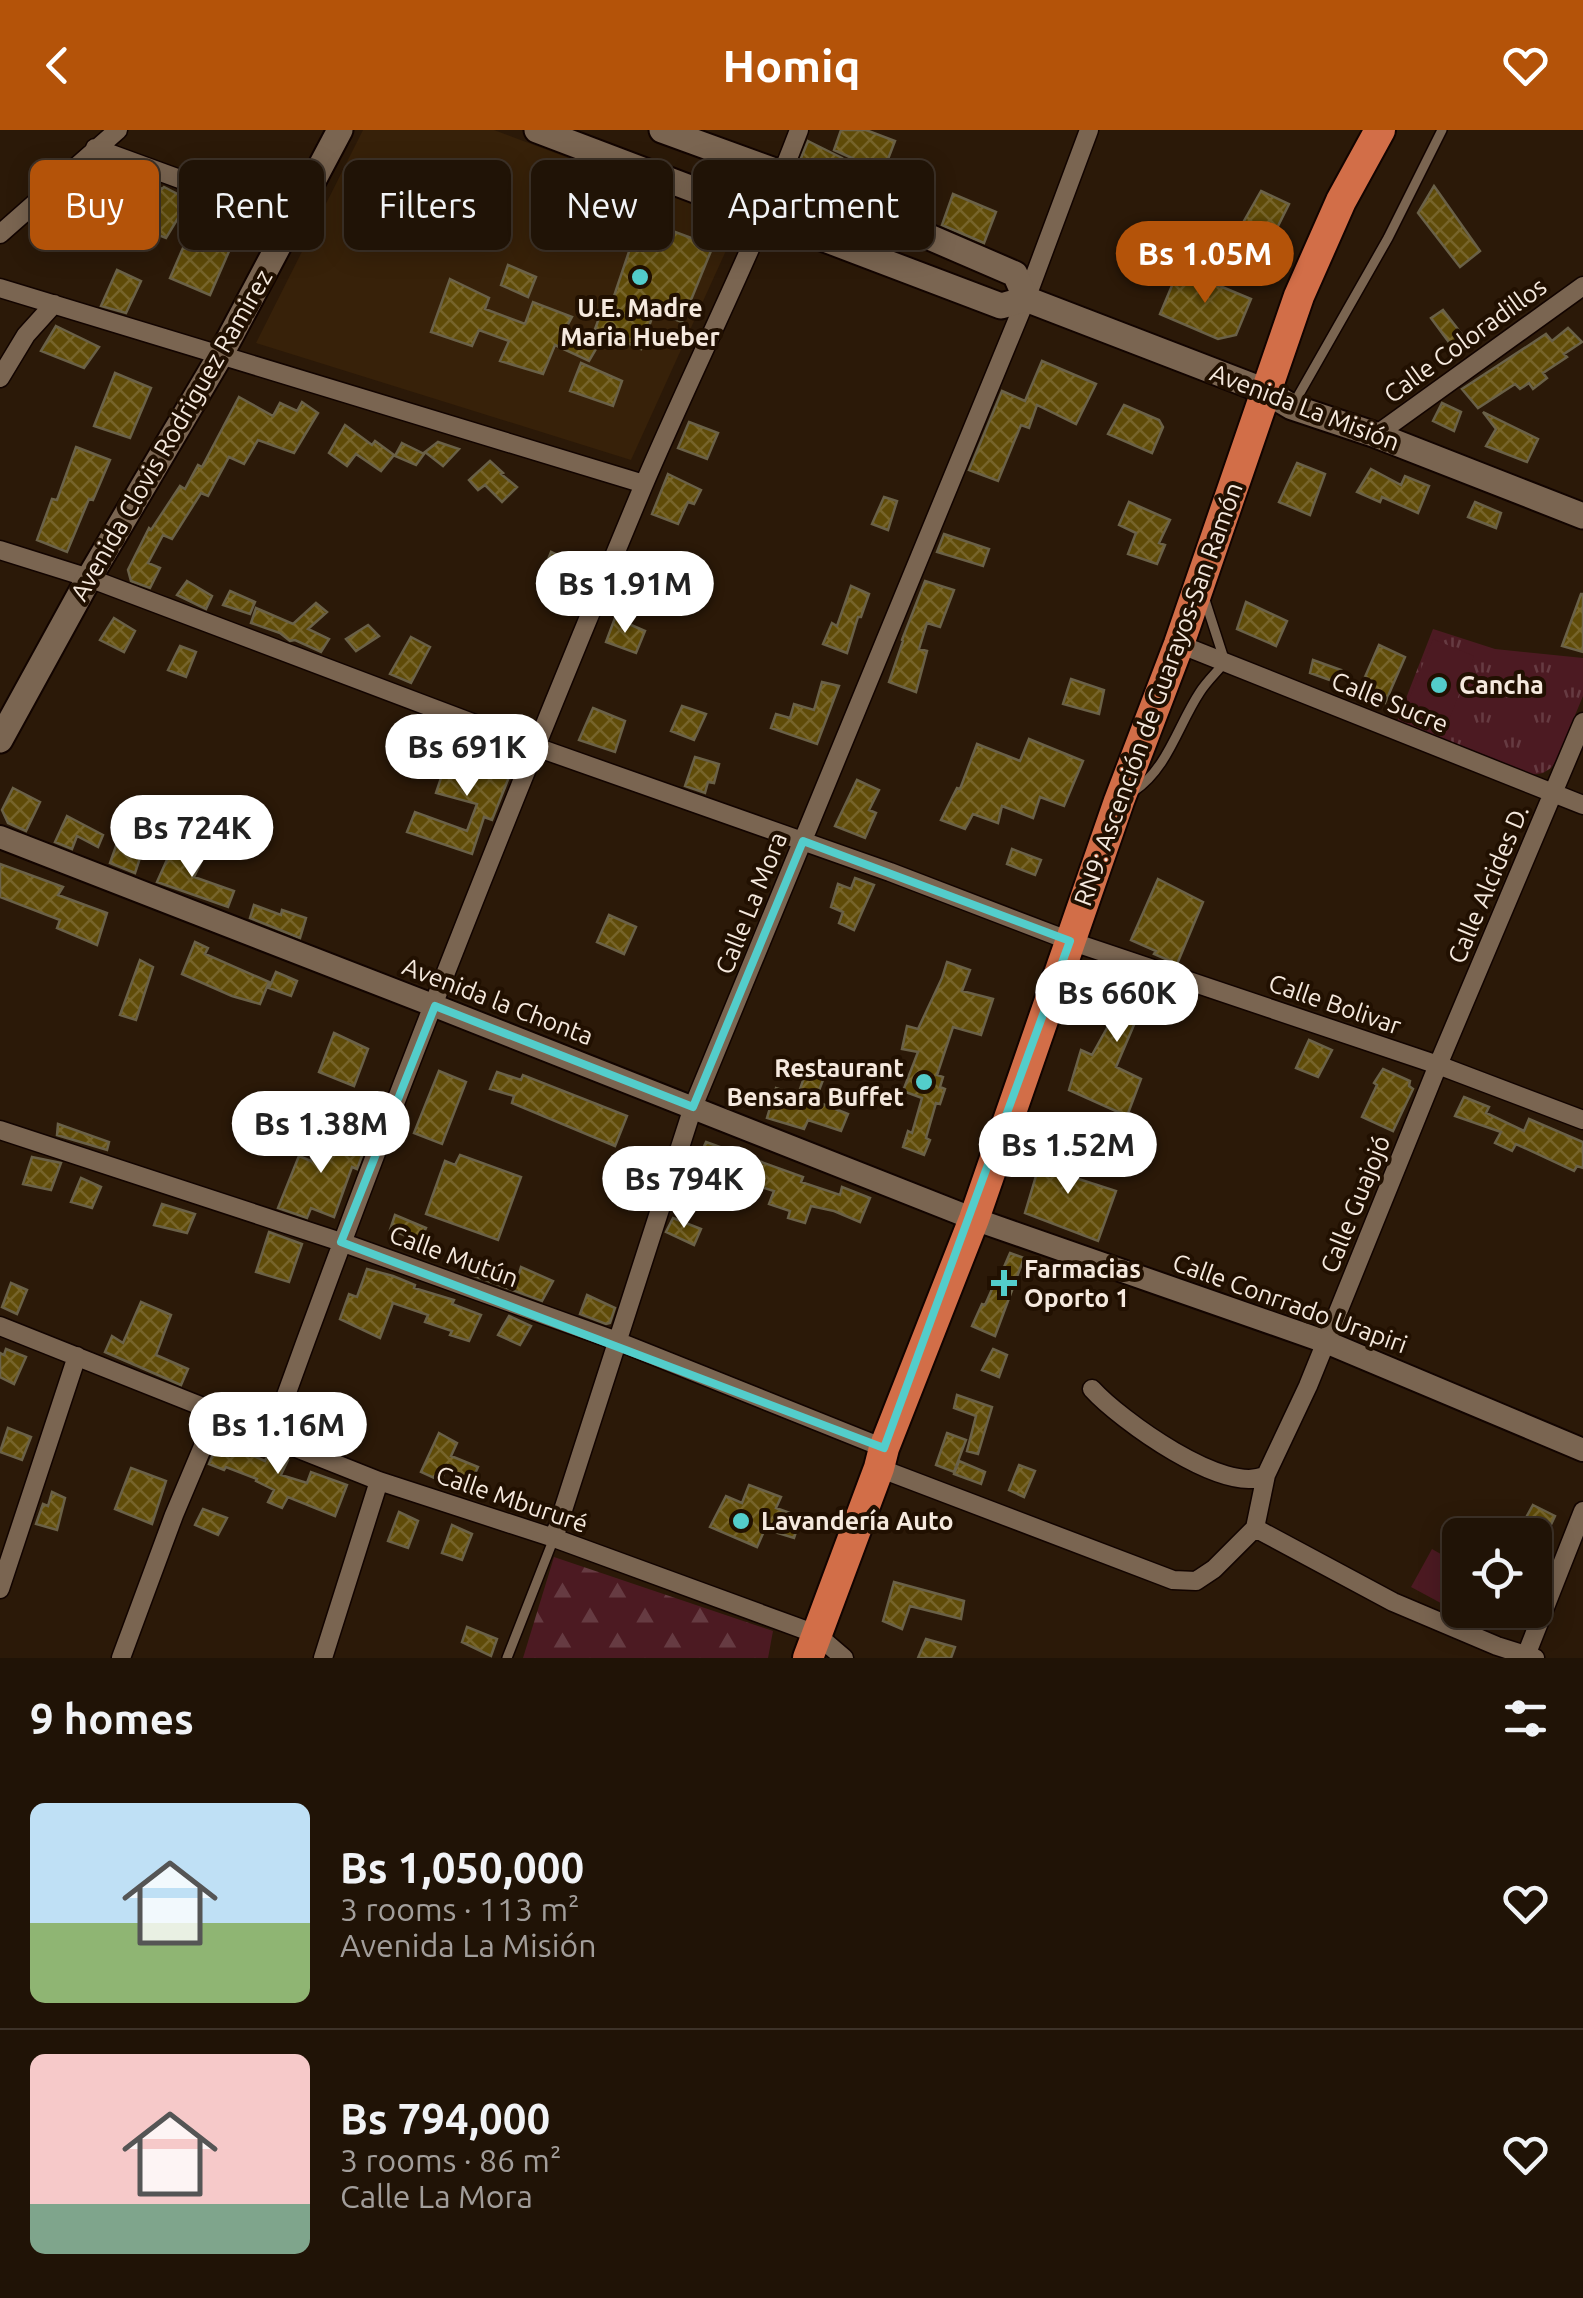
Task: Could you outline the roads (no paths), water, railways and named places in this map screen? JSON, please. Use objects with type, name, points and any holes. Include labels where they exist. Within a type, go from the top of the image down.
[{"type":"highway","name":"RN9: Ascención de Guarayos-San Ramón","points":[[812,1646],[974,1219],[1306,280],[1341,201],[1380,130]]},
{"type":"main road","name":"Avenida Clovis Rodriguez Ramirez","points":[[324,160],[340,130]]},
{"type":"main road","name":"Avenida La Misión","points":[[537,130],[693,188]]},
{"type":"main road","name":"Avenida La Misión","points":[[662,130],[744,160]]},
{"type":"main road","name":"Avenida La Misión","points":[[934,239],[1016,274],[1026,299]]},
{"type":"main road","name":"Avenida Clovis Rodriguez Ramirez","points":[[0,740],[88,578],[220,356],[276,250]]},
{"type":"main road","name":"Avenida La Misión","points":[[856,250],[1001,306],[1026,299],[1265,391],[1292,407],[1376,435],[1583,516]]},
{"type":"street","points":[[0,234],[118,130]]},
{"type":"street","points":[[788,160],[800,130]]},
{"type":"street","name":"Calle La Mora","points":[[554,1538],[693,1107],[1026,299],[1089,130]]},
{"type":"street","points":[[95,148],[179,179]]},
{"type":"street","points":[[296,1448],[284,1436],[281,1409],[341,1242],[644,484],[749,250]]},
{"type":"street","name":"Calle Coloradillos","points":[[1376,435],[1583,286]]},
{"type":"street","points":[[0,288],[644,484]]},
{"type":"street","points":[[0,378],[26,335],[54,304]]},
{"type":"street","name":"Calle Bolivar","points":[[0,550],[88,578],[536,748],[890,872],[1070,941],[1438,1066],[1583,1120]]},
{"type":"street","name":"Calle Sucre","points":[[1179,644],[1583,805]]},
{"type":"street","name":"Calle Alcides D.","points":[[1438,1066],[1583,722]]},
{"type":"street","name":"Avenida la Chonta","points":[[0,837],[974,1219]]},
{"type":"street","name":"Calle Guajojó","points":[[1254,1528],[1266,1475],[1308,1386],[1438,1066]]},
{"type":"street","name":"Calle Mutún","points":[[0,1130],[341,1242],[617,1341],[1173,1580],[1196,1581],[1214,1569],[1254,1528]]},
{"type":"street","name":"Calle Conrrado Urapiri","points":[[974,1219],[1326,1342],[1583,1450]]},
{"type":"street","points":[[0,1326],[246,1424],[260,1424],[281,1409]]},
{"type":"street","points":[[0,1589],[77,1356]]},
{"type":"street","points":[[1092,1389],[1129,1423],[1208,1469],[1238,1480],[1256,1480],[1266,1475]]},
{"type":"street","points":[[121,1658],[174,1514],[217,1413]]},
{"type":"street","name":"Calle Mbururé","points":[[246,1424],[379,1481],[554,1538],[812,1646]]},
{"type":"street","points":[[323,1658],[379,1481]]},
{"type":"street","points":[[1254,1528],[1393,1602],[1529,1657],[1583,1510]]},
{"type":"street","points":[[812,1646],[844,1658]]},
{"type":"lane","points":[[1292,407],[1388,238],[1442,130]]},
{"type":"lane","points":[[1119,800],[1144,784],[1162,762],[1200,692],[1225,662],[1200,583]]},
{"type":"lane","points":[[507,1658],[554,1538]]},
{"type":"place","name":"U.E. Madre Maria Hueber","points":[[640,277]]},
{"type":"place","name":"Cancha","points":[[1439,685]]},
{"type":"place","name":"Restaurant Bensara Buffet","points":[[924,1082]]},
{"type":"place","name":"Farmacias Oporto 1","points":[[1004,1283]]},
{"type":"place","name":"Lavandería Auto","points":[[741,1521]]}]
